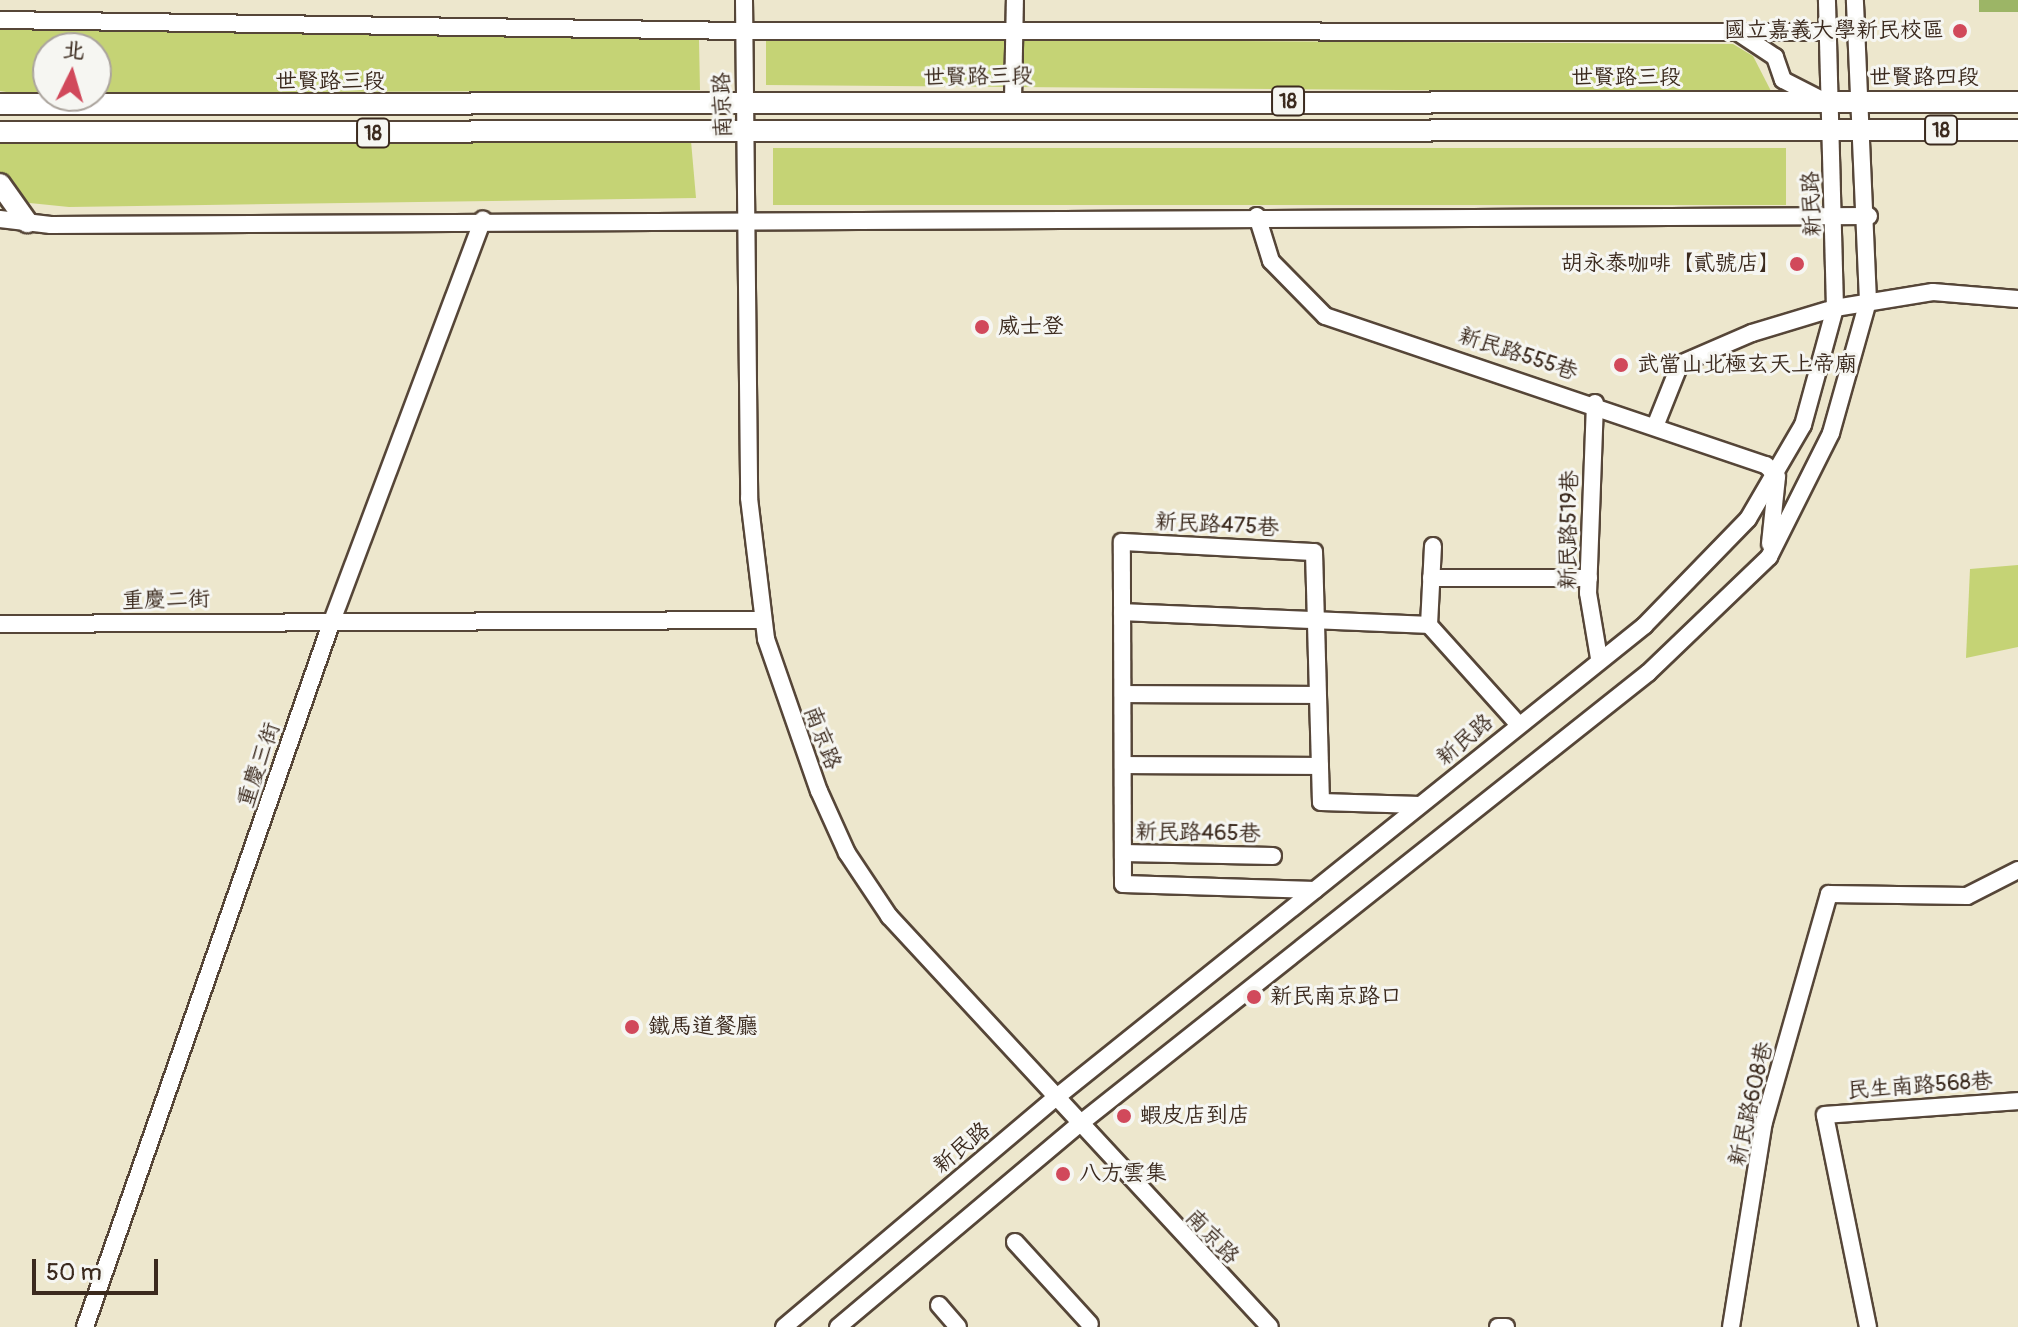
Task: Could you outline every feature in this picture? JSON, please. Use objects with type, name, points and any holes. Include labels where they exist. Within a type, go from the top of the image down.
[{"type":"main road","name":"世賢路三段","points":[[0,104],[745,104],[1013,100],[1831,103]]},
{"type":"main road","name":"世賢路四段","points":[[1831,103],[2018,102]]},
{"type":"main road","name":"18","points":[[0,132],[2018,130]]},
{"type":"main road","points":[[0,184],[27,222]]},
{"type":"street","name":"南京路","points":[[744,0],[749,498],[763,620],[789,715],[847,853],[889,916],[1077,1126],[1270,1327]]},
{"type":"street","points":[[1013,100],[1015,0]]},
{"type":"street","name":"新民路","points":[[784,1327],[1053,1100],[1684,591],[1777,477],[1803,425],[1835,308],[1827,0]]},
{"type":"street","points":[[838,1327],[1077,1126],[1648,673],[1769,557],[1831,433],[1868,301],[1869,216],[1855,0]]},
{"type":"street","name":"世賢路三段","points":[[0,20],[744,31],[1828,32]]},
{"type":"street","points":[[1736,31],[1775,57],[1783,80],[1831,103]]},
{"type":"street","points":[[0,219],[27,222],[747,216],[1869,216]]},
{"type":"street","name":"新民路555巷","points":[[1257,216],[1271,261],[1325,316],[1656,424],[1766,465],[1777,477]]},
{"type":"street","name":"重慶三街","points":[[85,1327],[332,621],[483,219]]},
{"type":"street","points":[[1656,424],[1680,364],[1835,308],[1868,301],[1959,292],[2018,299]]},
{"type":"street","name":"新民路519巷","points":[[1595,403],[1589,578],[1599,658]]},
{"type":"street","points":[[1769,557],[1777,477]]},
{"type":"street","name":"新民路475巷","points":[[1315,890],[1123,884],[1122,542],[1314,552],[1321,802],[1420,805]]},
{"type":"street","points":[[1433,546],[1429,625],[1518,724]]},
{"type":"street","points":[[1431,578],[1589,578]]},
{"type":"street","points":[[1122,612],[1429,625]]},
{"type":"street","name":"重慶二街","points":[[0,624],[763,620]]},
{"type":"street","points":[[1123,694],[1317,695]]},
{"type":"street","points":[[1123,765],[1320,766]]},
{"type":"street","name":"新民路465巷","points":[[1123,853],[1273,856]]},
{"type":"street","name":"新民路608巷","points":[[1731,1327],[1764,1122],[1829,894],[1967,896],[2018,870]]},
{"type":"street","name":"民生南路568巷","points":[[1868,1327],[1825,1115],[2018,1101]]},
{"type":"street","points":[[1015,1242],[1090,1324]]},
{"type":"street","points":[[939,1305],[958,1327]]},
{"type":"street","points":[[1498,1327],[1506,1327]]},
{"type":"green space","points":[[1979,0],[2018,0],[2018,12],[1979,12]]},
{"type":"green space","points":[[0,27],[699,40],[700,90],[112,93],[112,32],[32,32],[32,94],[0,91]]},
{"type":"green space","points":[[766,38],[1733,44],[1753,56],[1772,93],[766,85]]},
{"type":"green space","points":[[691,141],[696,198],[69,207],[0,200],[0,144]]},
{"type":"green space","points":[[773,148],[1786,148],[1786,205],[773,205]]},
{"type":"green space","points":[[2018,565],[2018,647],[1966,658],[1970,569]]},
{"type":"place","name":"國立嘉義大學新民校區","points":[[1960,31]]},
{"type":"place","name":"胡永泰咖啡【貳號店】","points":[[1797,264]]},
{"type":"place","name":"威士登","points":[[982,327]]},
{"type":"place","name":"武當山北極玄天上帝廟","points":[[1621,365]]},
{"type":"place","name":"新民南京路口","points":[[1254,997]]},
{"type":"place","name":"鐵馬道餐廳","points":[[632,1027]]},
{"type":"place","name":"蝦皮店到店","points":[[1124,1116]]},
{"type":"place","name":"八方雲集","points":[[1063,1174]]}]
